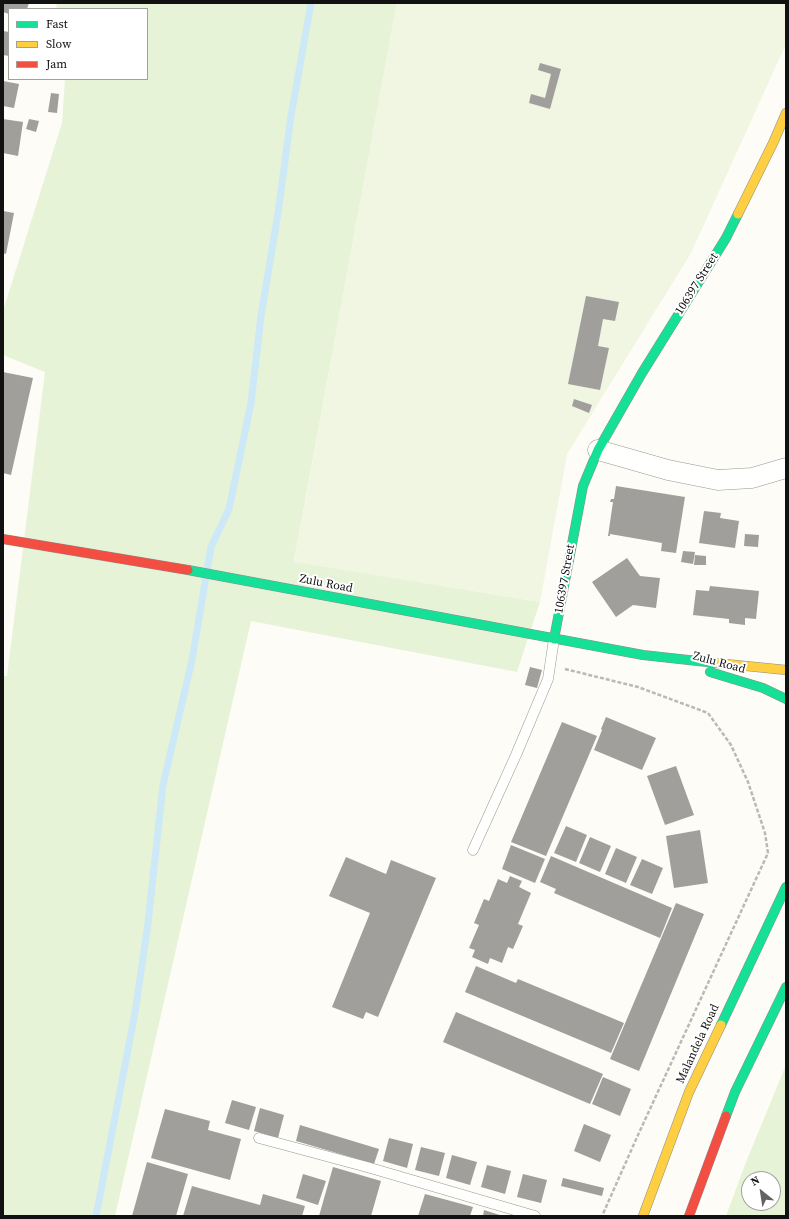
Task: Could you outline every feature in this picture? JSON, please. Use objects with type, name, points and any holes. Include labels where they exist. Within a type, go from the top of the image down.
[{"type":"street","name":"106397 Street","points":[[554,639],[583,486],[598,450],[642,373],[726,238],[786,114]]},
{"type":"street","points":[[598,450],[668,470],[718,480],[752,478],[786,468]]},
{"type":"street","name":"Zulu Road","points":[[3,539],[170,567],[643,655],[786,670]]},
{"type":"street","name":"Zulu Road","points":[[643,655],[756,686],[786,699]]},
{"type":"street","name":"Malandela Road","points":[[643,1216],[689,1092],[786,887]]},
{"type":"street","points":[[688,1216],[735,1092],[786,987]]},
{"type":"lane","points":[[473,850],[516,755],[548,678],[554,639]]},
{"type":"lane","points":[[259,1138],[367,1167],[535,1216]]},
{"type":"path","points":[[550,665],[638,687],[708,713],[731,745],[748,782],[765,833],[768,853],[602,1216]]},
{"type":"green space","points":[[57,3],[397,3],[294,561],[540,602],[517,672],[251,621],[115,1216],[3,1216],[3,676],[7,676],[45,372],[3,355],[3,311],[62,123],[65,80],[148,80],[148,8],[56,8]]},
{"type":"green space","points":[[397,3],[786,3],[786,44],[691,253],[567,454],[540,602],[294,562]]},
{"type":"green space","points":[[786,1065],[786,1216],[726,1216],[741,1176],[741,1211],[781,1211],[781,1171],[743,1171]]},
{"type":"building","points":[[3,3],[29,3],[27,8],[8,8],[8,14],[3,12]]},
{"type":"building","points":[[3,31],[8,32],[8,56],[3,55]]},
{"type":"building","points":[[540,63],[561,69],[550,109],[529,103],[531,94],[545,98],[551,74],[538,70]]},
{"type":"building","points":[[3,81],[19,84],[14,108],[3,106]]},
{"type":"building","points":[[51,93],[59,94],[57,113],[48,112]]},
{"type":"building","points":[[3,119],[23,122],[18,156],[3,153]]},
{"type":"building","points":[[29,119],[39,121],[36,132],[26,129]]},
{"type":"building","points":[[3,211],[14,213],[6,254],[3,253]]},
{"type":"building","points":[[586,296],[619,302],[615,321],[603,319],[598,346],[609,348],[600,390],[568,384]]},
{"type":"building","points":[[3,372],[33,378],[11,475],[3,473]]},
{"type":"building","points":[[574,399],[592,405],[589,413],[572,406]]},
{"type":"building","points":[[616,486],[685,497],[676,553],[661,551],[662,543],[610,534],[610,536],[608,536],[613,502],[610,502],[611,499],[614,499]]},
{"type":"building","points":[[704,511],[721,513],[720,518],[739,521],[735,548],[699,543]]},
{"type":"building","points":[[745,534],[759,535],[758,547],[744,546]]},
{"type":"building","points":[[683,551],[695,552],[693,564],[681,562]]},
{"type":"building","points":[[695,555],[706,556],[706,565],[694,565]]},
{"type":"building","points":[[627,558],[640,576],[660,578],[656,608],[633,605],[616,617],[592,582]]},
{"type":"building","points":[[710,586],[759,591],[756,619],[745,618],[745,625],[729,623],[729,619],[693,615],[696,590],[709,591]]},
{"type":"building","points":[[530,667],[542,670],[537,688],[525,685]]},
{"type":"building","points":[[606,717],[656,738],[642,770],[594,750]]},
{"type":"building","points":[[562,722],[597,736],[546,856],[511,842]]},
{"type":"building","points":[[676,766],[694,815],[665,825],[647,776]]},
{"type":"building","points":[[566,826],[587,835],[576,862],[554,853]]},
{"type":"building","points":[[700,830],[708,883],[674,888],[666,836]]},
{"type":"building","points":[[590,837],[611,846],[600,872],[579,863]]},
{"type":"building","points":[[511,845],[545,859],[535,883],[502,869]]},
{"type":"building","points":[[616,848],[637,857],[626,883],[605,874]]},
{"type":"building","points":[[551,856],[672,908],[660,938],[554,893],[556,889],[540,882]]},
{"type":"building","points":[[346,857],[386,874],[391,860],[436,878],[378,1017],[366,1012],[363,1019],[332,1007],[370,913],[329,896]]},
{"type":"building","points":[[642,859],[663,868],[652,894],[630,885]]},
{"type":"building","points":[[510,876],[522,881],[519,887],[531,893],[518,924],[523,926],[513,949],[508,947],[502,963],[490,958],[488,964],[472,957],[475,950],[469,948],[479,925],[474,923],[484,899],[489,901],[498,879],[507,883]]},
{"type":"building","points":[[676,903],[704,914],[639,1071],[610,1059]]},
{"type":"building","points":[[476,966],[516,983],[518,979],[624,1023],[611,1053],[465,992]]},
{"type":"building","points":[[456,1012],[603,1074],[590,1104],[443,1042]]},
{"type":"building","points":[[603,1077],[631,1089],[620,1116],[592,1104]]},
{"type":"building","points":[[232,1100],[256,1107],[249,1130],[225,1123]]},
{"type":"building","points":[[260,1108],[284,1115],[278,1138],[254,1131]]},
{"type":"building","points":[[165,1109],[210,1121],[208,1130],[241,1139],[230,1180],[151,1158]]},
{"type":"building","points":[[584,1124],[611,1135],[600,1162],[574,1151]]},
{"type":"building","points":[[300,1125],[379,1149],[374,1164],[296,1141]]},
{"type":"building","points":[[389,1138],[413,1144],[407,1168],[383,1161]]},
{"type":"building","points":[[421,1147],[445,1153],[439,1176],[415,1170]]},
{"type":"building","points":[[452,1155],[477,1162],[470,1185],[446,1178]]},
{"type":"building","points":[[147,1162],[188,1174],[176,1216],[132,1216]]},
{"type":"building","points":[[487,1165],[511,1171],[505,1194],[481,1187]]},
{"type":"building","points":[[333,1167],[381,1181],[371,1216],[319,1216]]},
{"type":"building","points":[[303,1174],[326,1181],[318,1205],[296,1198]]},
{"type":"building","points":[[523,1174],[547,1180],[541,1203],[517,1197]]},
{"type":"building","points":[[563,1178],[604,1188],[602,1196],[561,1186]]},
{"type":"building","points":[[192,1186],[260,1205],[263,1194],[305,1206],[302,1216],[183,1216]]},
{"type":"building","points":[[425,1194],[473,1207],[470,1216],[418,1216]]},
{"type":"building","points":[[484,1210],[503,1216],[483,1216]]},
{"type":"waterway","points":[[96,1216],[135,1013],[148,923],[163,785],[192,660],[211,547],[229,509],[251,403],[261,316],[278,213],[291,116],[311,3]]},
{"type":"traffic: fast","points":[[554,639],[583,486],[598,450],[642,373],[726,238],[738,214]]},
{"type":"traffic: fast","points":[[188,570],[643,655],[716,663]]},
{"type":"traffic: fast","points":[[710,672],[763,688],[786,699]]},
{"type":"traffic: fast","points":[[721,1025],[786,887]]},
{"type":"traffic: fast","points":[[726,1116],[735,1092],[786,987]]},
{"type":"traffic: slow","points":[[738,214],[786,113]]},
{"type":"traffic: slow","points":[[716,663],[786,670]]},
{"type":"traffic: slow","points":[[643,1216],[689,1092],[721,1025]]},
{"type":"traffic: jam","points":[[3,539],[188,570]]},
{"type":"traffic: jam","points":[[689,1216],[726,1116]]}]
